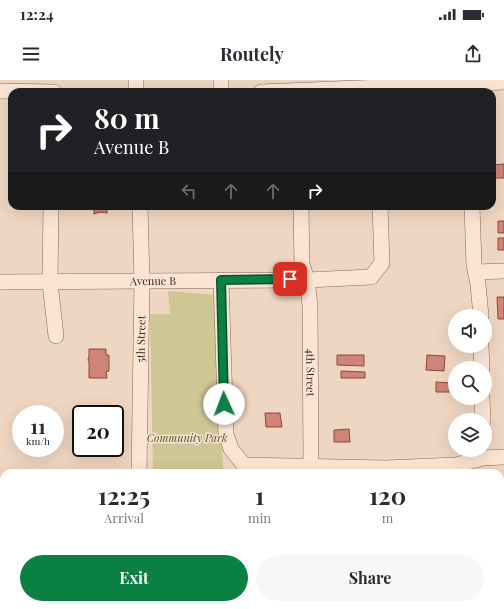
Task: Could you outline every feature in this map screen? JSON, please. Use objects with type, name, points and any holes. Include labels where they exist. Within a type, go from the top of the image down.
[{"type":"street","points":[[285,88],[303,85],[469,85],[504,82]]},
{"type":"street","points":[[51,210],[50,283],[56,336]]},
{"type":"street","name":"5th Street","points":[[139,469],[142,281],[140,210]]},
{"type":"street","name":"4th Street","points":[[301,210],[302,264],[307,280],[310,305],[311,466]]},
{"type":"street","name":"Avenue B","points":[[0,282],[50,283],[307,280],[371,277],[382,263],[380,210]]},
{"type":"street","points":[[472,210],[474,265],[480,309]]},
{"type":"street","points":[[476,272],[504,271]]},
{"type":"street","points":[[221,280],[226,434],[231,449],[244,465],[386,468],[456,465],[504,457]]},
{"type":"green space","name":"Community Park","points":[[168,291],[216,295],[224,469],[153,469],[150,314],[170,314]]},
{"type":"building","points":[[504,164],[504,178],[496,178],[496,165]]},
{"type":"building","points":[[94,210],[107,210],[107,213],[100,212],[94,214]]},
{"type":"building","points":[[498,221],[504,221],[504,233],[498,233]]},
{"type":"building","points":[[498,238],[504,238],[504,250],[498,250]]},
{"type":"building","points":[[497,297],[504,297],[504,319],[498,319]]},
{"type":"building","points":[[89,349],[106,349],[106,355],[109,355],[109,371],[106,372],[107,378],[89,378]]},
{"type":"building","points":[[337,355],[364,355],[364,366],[337,365]]},
{"type":"building","points":[[427,355],[445,356],[444,371],[426,370]]},
{"type":"building","points":[[341,371],[365,372],[365,378],[341,378]]},
{"type":"building","points":[[436,382],[448,383],[448,392],[436,392]]},
{"type":"building","points":[[265,413],[280,413],[282,427],[266,427]]},
{"type":"building","points":[[349,429],[350,442],[334,442],[334,430]]},
{"type":"route","points":[[224,404],[221,280],[290,279]]}]
